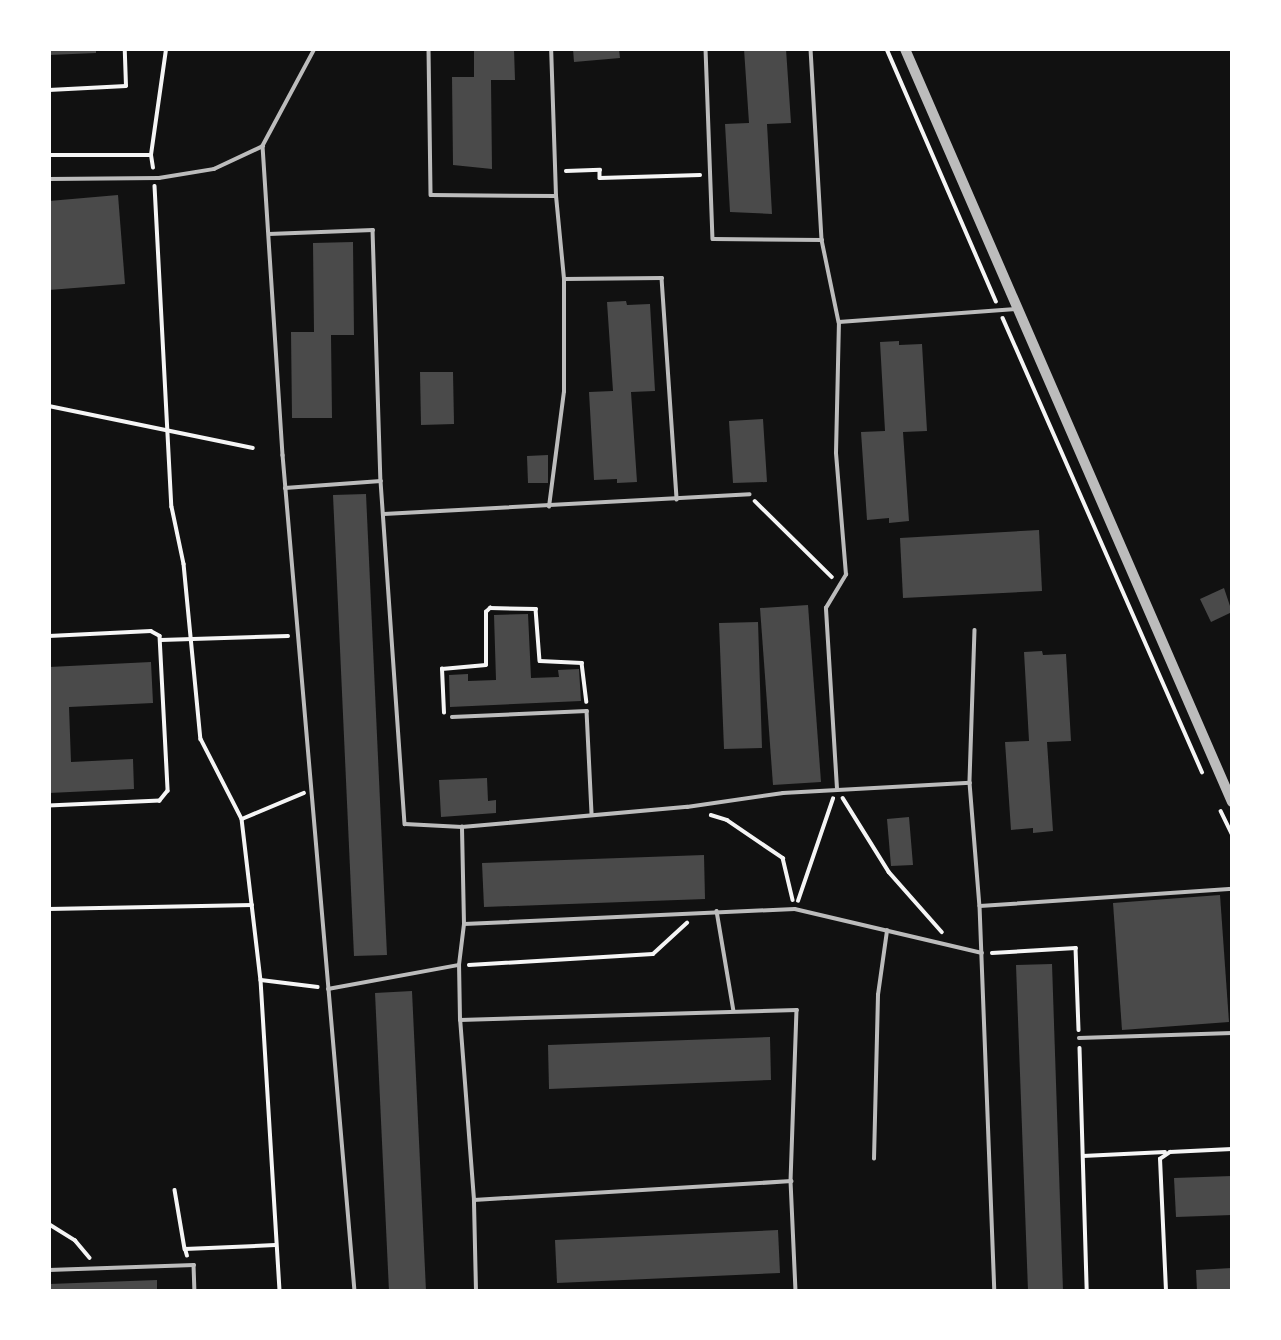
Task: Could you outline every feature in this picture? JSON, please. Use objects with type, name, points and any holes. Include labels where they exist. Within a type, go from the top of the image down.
[{"type":"street","points":[[905,49],[1016,310],[1232,802]]},
{"type":"lane","points":[[315,49],[263,146],[285,488],[355,1291]]},
{"type":"lane","points":[[429,49],[431,195],[556,196]]},
{"type":"lane","points":[[549,508],[564,392],[564,279],[556,196],[551,49]]},
{"type":"lane","points":[[706,49],[713,239],[822,240]]},
{"type":"lane","points":[[811,49],[822,240],[839,323],[836,453],[846,575],[826,608],[837,789]]},
{"type":"lane","points":[[49,179],[155,178],[214,169],[263,146]]},
{"type":"lane","points":[[269,234],[373,230],[381,481],[405,824],[462,827],[687,807],[837,789],[970,783]]},
{"type":"lane","points":[[564,279],[662,278],[677,500]]},
{"type":"lane","points":[[839,323],[1016,310]]},
{"type":"lane","points":[[285,488],[381,481]]},
{"type":"lane","points":[[384,514],[549,508],[749,495]]},
{"type":"lane","points":[[975,630],[970,783],[980,906],[995,1291]]},
{"type":"lane","points":[[452,717],[587,711],[592,816]]},
{"type":"lane","points":[[462,827],[464,924],[459,965],[460,1020],[474,1200],[476,1291]]},
{"type":"lane","points":[[980,906],[1232,889]]},
{"type":"lane","points":[[464,924],[796,909],[982,953]]},
{"type":"lane","points":[[717,911],[734,1011]]},
{"type":"lane","points":[[874,1160],[878,995],[887,931]]},
{"type":"lane","points":[[328,989],[459,965]]},
{"type":"lane","points":[[460,1020],[797,1010],[791,1181],[796,1291]]},
{"type":"lane","points":[[1079,1038],[1232,1033]]},
{"type":"lane","points":[[474,1200],[791,1181]]},
{"type":"lane","points":[[49,1270],[194,1265],[195,1291]]},
{"type":"path","points":[[49,90],[126,86],[125,49]]},
{"type":"path","points":[[166,49],[151,155],[155,178],[173,507],[201,739],[242,819],[261,980],[280,1291]]},
{"type":"path","points":[[887,49],[1203,774]]},
{"type":"path","points":[[49,155],[151,155]]},
{"type":"path","points":[[555,172],[600,170],[600,178],[710,175]]},
{"type":"path","points":[[49,406],[253,448]]},
{"type":"path","points":[[749,495],[832,577]]},
{"type":"path","points":[[452,717],[443,710],[442,669],[486,665],[486,612],[491,608],[536,608],[540,661],[582,663],[587,711]]},
{"type":"path","points":[[49,636],[151,631],[161,640],[299,636]]},
{"type":"path","points":[[49,806],[160,801],[168,796],[161,640]]},
{"type":"path","points":[[242,819],[313,789]]},
{"type":"path","points":[[796,909],[837,789]]},
{"type":"path","points":[[837,789],[889,872],[955,947]]},
{"type":"path","points":[[1215,798],[1232,834]]},
{"type":"path","points":[[687,807],[727,820],[783,858],[796,909]]},
{"type":"path","points":[[49,909],[252,905]]},
{"type":"path","points":[[459,965],[653,954],[698,912]]},
{"type":"path","points":[[982,953],[1076,948],[1087,1291]]},
{"type":"path","points":[[261,980],[328,989]]},
{"type":"path","points":[[1083,1156],[1232,1149]]},
{"type":"path","points":[[1166,1291],[1160,1159],[1170,1152]]},
{"type":"path","points":[[175,1190],[188,1265]]},
{"type":"path","points":[[49,1224],[75,1240],[97,1268]]},
{"type":"path","points":[[185,1249],[276,1245]]},
{"type":"building","points":[[49,49],[96,49],[96,53],[49,55]]},
{"type":"building","points":[[474,49],[514,49],[515,80],[491,80],[492,169],[453,165],[452,77],[474,77]]},
{"type":"building","points":[[573,49],[619,49],[620,58],[574,62]]},
{"type":"building","points":[[744,49],[786,49],[791,123],[767,124],[772,214],[730,212],[725,124],[749,123]]},
{"type":"building","points":[[118,195],[125,284],[49,290],[49,201]]},
{"type":"building","points":[[353,242],[354,335],[331,335],[332,418],[292,418],[291,332],[314,332],[313,243]]},
{"type":"building","points":[[626,301],[627,305],[650,304],[655,391],[631,392],[637,482],[617,483],[617,479],[594,480],[589,392],[613,391],[607,302]]},
{"type":"building","points":[[899,341],[899,345],[922,344],[927,431],[903,432],[909,521],[889,523],[889,518],[867,520],[861,432],[885,431],[880,342]]},
{"type":"building","points":[[420,372],[453,372],[454,424],[421,425]]},
{"type":"building","points":[[763,419],[767,482],[733,483],[729,421]]},
{"type":"building","points":[[548,455],[548,483],[528,483],[527,456]]},
{"type":"building","points":[[366,494],[387,955],[354,956],[333,495]]},
{"type":"building","points":[[1039,530],[1042,591],[903,598],[900,538]]},
{"type":"building","points":[[1224,588],[1232,612],[1211,622],[1200,599]]},
{"type":"building","points":[[808,605],[821,782],[773,785],[760,608]]},
{"type":"building","points":[[528,614],[531,678],[559,677],[558,670],[579,669],[581,701],[450,707],[449,675],[468,674],[468,681],[496,680],[494,615]]},
{"type":"building","points":[[758,622],[762,748],[724,749],[719,623]]},
{"type":"building","points":[[1042,651],[1043,655],[1066,654],[1071,741],[1047,742],[1053,831],[1033,833],[1033,828],[1011,830],[1005,742],[1029,741],[1024,652]]},
{"type":"building","points":[[151,662],[153,703],[69,707],[71,762],[133,759],[134,789],[49,793],[49,667]]},
{"type":"building","points":[[487,778],[488,801],[496,800],[496,813],[441,817],[439,780]]},
{"type":"building","points":[[909,817],[913,865],[891,866],[887,819]]},
{"type":"building","points":[[704,855],[705,899],[484,907],[482,863]]},
{"type":"building","points":[[1220,895],[1229,1022],[1122,1030],[1113,903]]},
{"type":"building","points":[[1052,964],[1063,1291],[1028,1291],[1016,965]]},
{"type":"building","points":[[412,991],[426,1291],[389,1291],[375,993]]},
{"type":"building","points":[[770,1037],[771,1080],[549,1089],[548,1045]]},
{"type":"building","points":[[1232,1176],[1232,1215],[1176,1217],[1174,1178]]},
{"type":"building","points":[[778,1230],[780,1273],[557,1283],[555,1240]]},
{"type":"building","points":[[1232,1268],[1232,1291],[1197,1291],[1196,1270]]},
{"type":"building","points":[[157,1280],[157,1291],[49,1291],[49,1284]]}]
